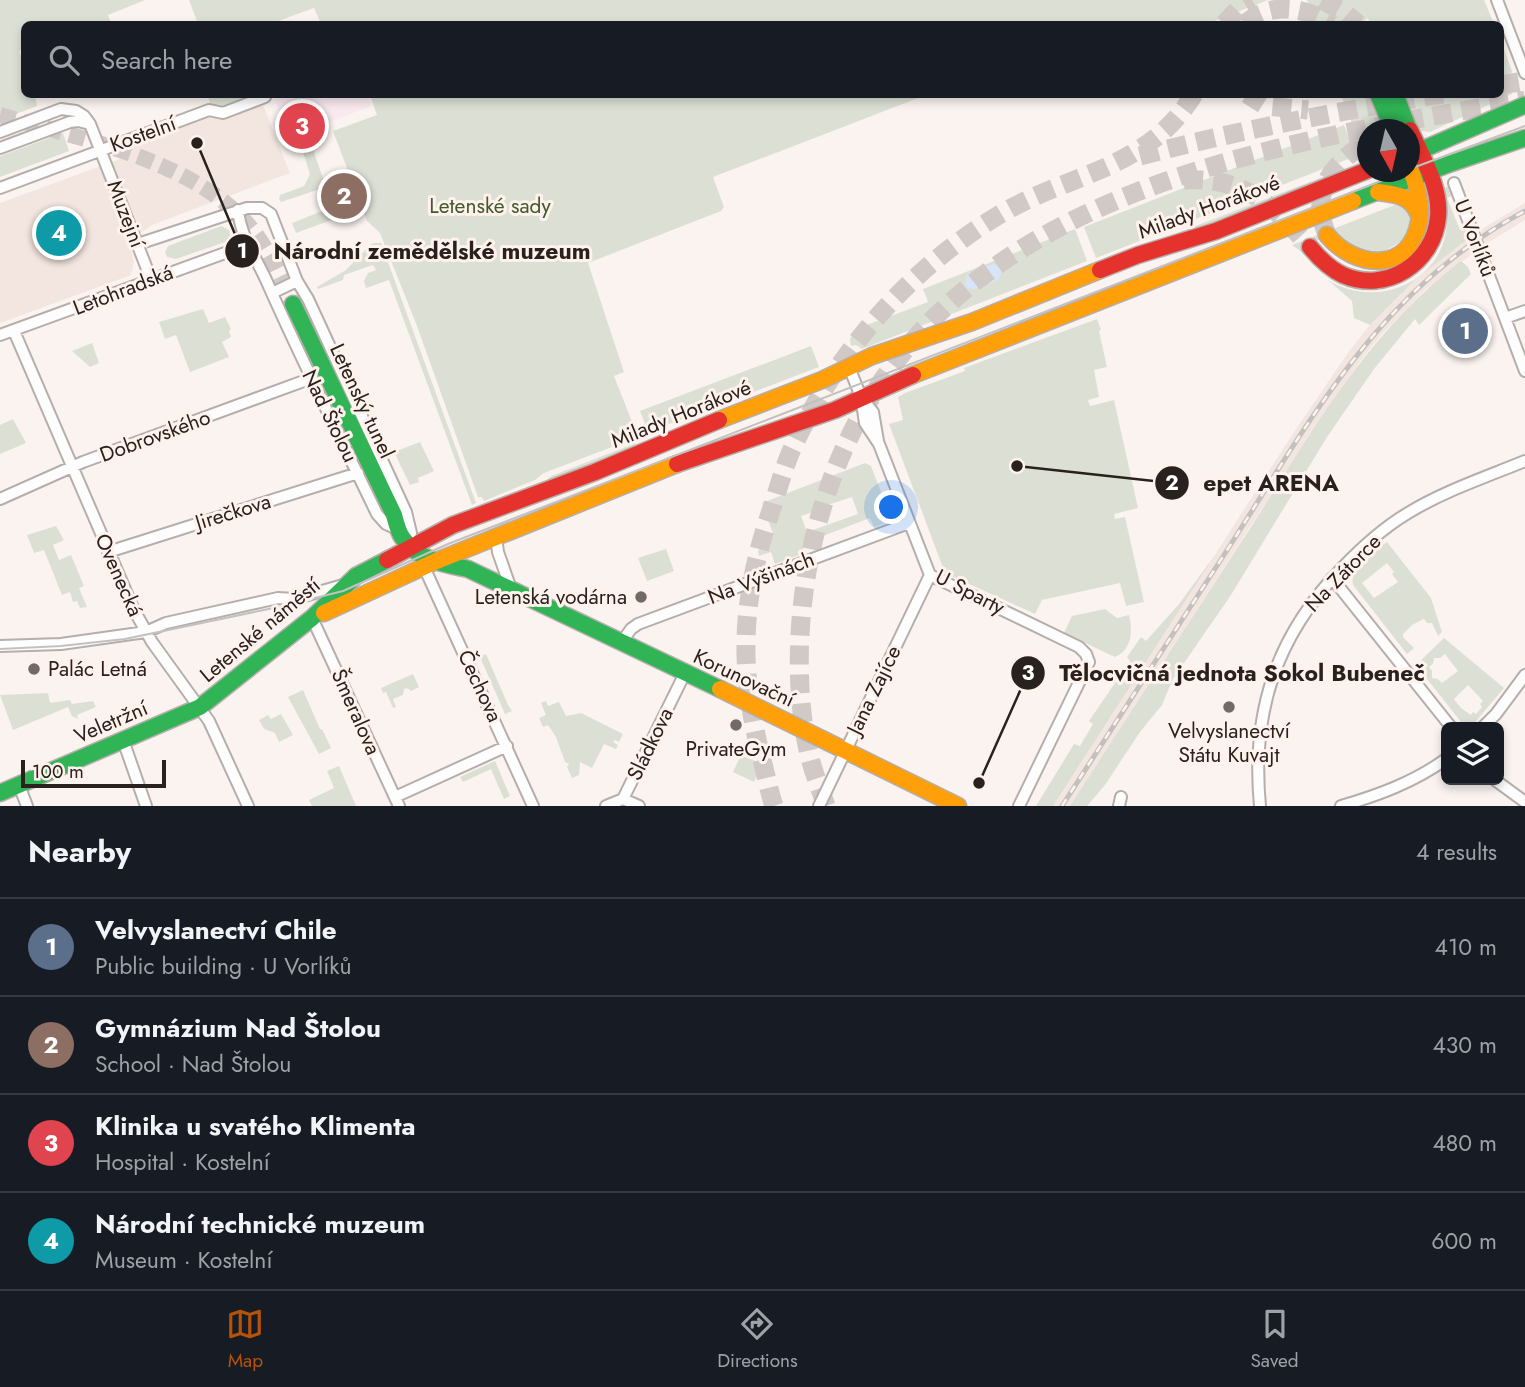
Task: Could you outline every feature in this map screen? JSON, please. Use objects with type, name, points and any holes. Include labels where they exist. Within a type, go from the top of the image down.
[{"type":"main road","points":[[1380,98],[1388,119]]},
{"type":"main road","points":[[1397,98],[1405,119]]},
{"type":"main road","points":[[1420,150],[1525,105]]},
{"type":"main road","name":"Milady Horákové","points":[[1420,171],[1525,138]]},
{"type":"main road","name":"Milady Horákové","points":[[346,584],[404,531],[453,525],[595,472],[879,353],[972,322],[1138,255],[1216,230],[1357,174]]},
{"type":"main road","points":[[1310,247],[1329,266],[1351,278],[1376,281],[1406,271],[1419,261],[1429,248],[1437,226],[1437,198],[1420,176]]},
{"type":"main road","name":"Milady Horákové","points":[[312,618],[429,565],[662,469],[835,410],[861,397],[1398,182]]},
{"type":"main road","points":[[1327,235],[1338,249],[1351,257],[1379,261],[1392,257],[1408,246],[1416,233],[1419,216],[1418,182]]},
{"type":"main road","points":[[1378,192],[1407,198],[1416,207],[1419,216]]},
{"type":"main road","name":"Letenský tunel","points":[[300,302],[404,531]]},
{"type":"main road","name":"Korunovační","points":[[404,531],[429,565],[468,569],[958,806]]},
{"type":"main road","name":"Letenské náměstí","points":[[200,707],[312,618],[346,584]]},
{"type":"main road","name":"Veletržní","points":[[0,793],[200,707]]},
{"type":"street","points":[[1497,0],[1525,73]]},
{"type":"street","name":"Kostelní","points":[[0,188],[209,110],[223,113],[262,98]]},
{"type":"street","name":"Kostelní","points":[[0,132],[66,109],[80,113],[90,124],[100,150]]},
{"type":"street","name":"Kostelní","points":[[0,148],[70,122],[90,124]]},
{"type":"street","name":"Muzejní","points":[[100,150],[151,279]]},
{"type":"street","name":"U Vorlíků","points":[[1454,183],[1525,371]]},
{"type":"street","name":"Nad Štolou","points":[[259,207],[271,214],[297,281],[300,302],[405,512],[404,531],[386,524],[377,514],[254,252],[247,245],[238,210],[259,207]]},
{"type":"street","name":"Letohradská","points":[[138,244],[238,210]]},
{"type":"street","name":"Letohradská","points":[[0,335],[247,245]]},
{"type":"street","points":[[272,293],[297,281]]},
{"type":"street","points":[[1504,318],[1525,310]]},
{"type":"street","name":"Ovenecká","points":[[14,331],[108,552],[146,632],[209,721],[248,806]]},
{"type":"street","name":"U Sparty","points":[[849,367],[861,397],[873,412],[879,444],[930,575],[1079,647],[1086,654],[1089,662],[1019,806]]},
{"type":"street","name":"Dobrovského","points":[[0,499],[72,467],[312,378]]},
{"type":"street","name":"Na Zátorce","points":[[1260,806],[1258,748],[1270,682],[1294,628],[1317,595],[1370,541],[1407,514],[1427,502],[1525,461]]},
{"type":"street","name":"Jirečkova","points":[[108,552],[358,473]]},
{"type":"street","name":"Na Výšinách","points":[[621,642],[638,624],[909,523]]},
{"type":"street","points":[[496,537],[498,552],[511,589]]},
{"type":"street","name":"Čechova","points":[[429,565],[533,806]]},
{"type":"street","name":"Jana Zajíce","points":[[819,806],[930,575]]},
{"type":"street","points":[[1332,578],[1447,722]]},
{"type":"street","name":"Milady Horákové","points":[[0,646],[61,644],[146,632],[166,623],[278,598],[294,598],[346,584]]},
{"type":"street","name":"Šmeralova","points":[[312,618],[397,801]]},
{"type":"street","name":"Sládkova","points":[[606,806],[623,799],[685,673]]},
{"type":"street","points":[[1488,722],[1525,675]]},
{"type":"street","points":[[123,740],[146,806]]},
{"type":"street","points":[[397,801],[507,746]]},
{"type":"street","points":[[1341,806],[1374,796],[1421,776],[1441,763]]},
{"type":"street","points":[[19,785],[27,806]]},
{"type":"street","points":[[1502,785],[1525,802]]},
{"type":"street","points":[[623,799],[639,806]]},
{"type":"shaded area","points":[[274,98],[368,98],[371,103],[369,107],[288,138]]},
{"type":"shaded area","points":[[262,102],[290,173],[152,225],[128,241],[134,261],[131,275],[0,323],[0,203],[120,159],[116,148],[208,114]]},
{"type":"shaded area","points":[[1525,203],[1525,220],[1481,247],[1426,289],[1381,335],[1362,359],[1308,437],[1070,806],[1053,806],[1296,429],[1350,350],[1370,325],[1416,279],[1472,235]]},
{"type":"green space","points":[[0,0],[145,0],[108,15],[110,21],[21,21],[21,98],[36,98],[37,106],[0,120]]},
{"type":"green space","points":[[189,0],[1268,0],[1215,21],[320,21],[314,8],[278,21],[197,21]]},
{"type":"green space","points":[[1307,0],[1484,0],[1493,21],[1370,21],[1367,18],[1364,21],[1314,21]]},
{"type":"green space","points":[[1504,49],[1512,71],[1508,84],[1512,94],[1504,98]]},
{"type":"green space","points":[[208,98],[255,98],[225,110],[211,105]]},
{"type":"green space","name":"Letenské sady","points":[[371,98],[918,98],[713,177],[724,207],[721,211],[588,263],[624,372],[614,376],[638,437],[544,473],[535,480],[484,501],[482,497],[478,497],[417,326],[380,233],[367,221],[333,131],[377,115]]},
{"type":"green space","points":[[1342,98],[1369,98],[1378,119],[1357,119],[1357,136]]},
{"type":"green space","points":[[1406,98],[1503,98],[1430,132],[1421,131],[1420,119],[1416,119]]},
{"type":"green space","points":[[1344,125],[1356,156],[1096,258],[1084,227]]},
{"type":"green space","points":[[63,133],[69,151],[0,177],[0,156]]},
{"type":"green space","points":[[309,138],[326,187],[281,202],[280,195],[304,186],[310,174],[303,152]]},
{"type":"green space","points":[[1357,164],[1357,169],[1223,222],[1099,263]]},
{"type":"green space","points":[[1450,185],[1454,195],[1447,198],[1460,230],[1467,228],[1469,238],[1416,279],[1370,325],[1354,318],[1352,301],[1328,280],[1347,289],[1386,291],[1405,285],[1421,275],[1434,261],[1443,243],[1447,217],[1441,190]]},
{"type":"green space","points":[[1397,204],[1406,205],[1412,220],[1402,241],[1378,255],[1349,248],[1335,231],[1318,240],[1303,253],[1292,245]]},
{"type":"green space","points":[[330,208],[334,219],[296,233],[292,223]]},
{"type":"green space","points":[[221,226],[229,230],[228,241],[176,259],[167,257],[165,252],[168,246]]},
{"type":"green space","points":[[1075,229],[1087,261],[862,349],[856,345],[851,346],[850,339],[856,329],[928,302],[923,289]]},
{"type":"green space","points":[[375,243],[381,243],[476,503],[472,505],[389,280],[366,288],[364,281],[368,273],[376,270],[373,265],[344,275],[343,280],[318,289],[317,287],[346,270]]},
{"type":"green space","points":[[1461,261],[1471,274],[1419,325],[1415,319],[1374,369],[1327,437],[1231,595],[1173,679],[1162,705],[1140,732],[1105,785],[1087,806],[1070,806],[1343,385],[1397,319]]},
{"type":"green space","points":[[203,309],[209,323],[225,317],[231,329],[231,337],[222,342],[229,357],[190,372],[176,335],[165,339],[159,322]]},
{"type":"green space","points":[[1097,319],[1107,367],[1094,370],[1099,397],[1088,400],[1090,406],[1114,400],[1138,508],[1114,514],[1115,519],[1125,517],[1144,602],[1126,606],[1120,583],[1042,600],[1035,614],[945,573],[889,424],[903,420],[898,397],[905,393],[965,371],[964,368]]},
{"type":"green space","points":[[92,343],[99,363],[90,367],[72,351]]},
{"type":"green space","points":[[811,346],[819,367],[648,432],[640,411]]},
{"type":"green space","points":[[13,419],[26,443],[0,454],[0,425]]},
{"type":"green space","points":[[420,442],[434,471],[410,485],[394,452]]},
{"type":"green space","points":[[636,443],[634,448],[541,486],[551,476]]},
{"type":"green space","points":[[865,463],[871,466],[892,521],[874,527],[870,518],[802,544],[805,553],[775,564],[771,552],[759,556],[758,551],[773,534],[762,503]],"holes":[[[852,497],[858,514],[807,532],[801,516]]]},
{"type":"green space","points":[[56,526],[64,540],[53,545],[59,560],[71,555],[84,586],[79,588],[87,607],[80,608],[77,601],[73,602],[70,592],[62,595],[44,550],[34,553],[27,535]]},
{"type":"green space","points":[[1387,542],[1431,598],[1442,632],[1438,636],[1432,623],[1427,623],[1424,619],[1412,625],[1403,634],[1414,648],[1407,654],[1353,585],[1358,566]],"holes":[[[1387,563],[1394,572],[1392,574],[1398,582],[1374,598],[1362,583]]]},
{"type":"green space","points":[[666,549],[674,571],[647,581],[638,558]]},
{"type":"green space","points":[[1215,555],[1053,806],[1036,806],[1074,744],[1080,746],[1093,724],[1089,721],[1130,661],[1127,657],[1141,637],[1146,641],[1179,604]]},
{"type":"green space","points":[[1105,609],[1117,618],[1129,615],[1131,627],[1128,645],[1115,657],[1064,633],[1072,616]]},
{"type":"green space","points":[[1444,638],[1504,688],[1475,722],[1461,722],[1416,665]],"holes":[[[1445,654],[1458,671],[1442,683],[1432,678],[1429,667],[1434,658]],[[1468,685],[1483,701],[1480,704],[1482,707],[1476,714],[1473,712],[1471,715],[1454,699]]]},
{"type":"green space","points":[[486,654],[512,711],[505,714],[480,657]]},
{"type":"green space","points":[[413,674],[419,687],[411,691],[404,689],[403,695],[393,699],[396,707],[393,708],[386,692],[383,693],[381,688]]},
{"type":"green space","points":[[303,690],[331,748],[319,754],[288,697]]},
{"type":"green space","points":[[48,693],[50,703],[93,701],[96,707],[77,715],[78,719],[72,716],[68,707],[13,730],[0,695]]},
{"type":"green space","points":[[546,701],[548,706],[559,702],[566,716],[581,713],[623,734],[619,742],[613,742],[618,745],[616,749],[604,744],[592,768],[580,762],[579,775],[572,778],[567,767],[569,764],[565,762],[556,737],[548,725],[543,727],[539,718],[546,715],[541,703]]},
{"type":"green space","points":[[281,714],[293,735],[279,742],[275,733],[264,729],[259,720],[268,715],[271,719]]},
{"type":"green space","points":[[741,755],[762,764],[754,782],[733,772]]},
{"type":"green space","points":[[495,761],[510,796],[504,799],[491,769],[463,782],[460,777]]},
{"type":"green space","points":[[339,766],[356,806],[312,806],[309,800],[334,788],[327,771]]},
{"type":"water","points":[[993,264],[1000,268],[998,280],[975,289],[967,288],[965,283],[968,274]]},
{"type":"tunnel","points":[[1227,21],[1239,8],[1252,0]]},
{"type":"tunnel","points":[[1322,0],[1354,21]]},
{"type":"tunnel","points":[[1249,21],[1276,9],[1299,10],[1327,21]]},
{"type":"tunnel","points":[[1504,84],[1525,81]]},
{"type":"tunnel","points":[[774,806],[758,745],[750,700],[746,654],[747,622],[754,571],[763,537],[786,463],[810,413],[854,345],[907,285],[938,258],[1004,212],[1132,154],[1176,119],[1191,98]]},
{"type":"tunnel","points":[[1253,98],[1266,106],[1308,110]]},
{"type":"tunnel","points":[[1140,156],[1291,122],[1420,98]]},
{"type":"tunnel","points":[[826,806],[808,750],[800,691],[800,630],[813,540],[821,512],[866,406],[931,321],[1011,256],[1104,206],[1205,168],[1311,140],[1525,100]]},
{"type":"tunnel","points":[[0,115],[138,156],[204,188],[232,208],[255,233],[293,304]]},
{"type":"tunnel","points":[[1327,235],[1321,205],[1327,180],[1334,169],[1357,149]]},
{"type":"tunnel","points":[[1184,180],[1224,183],[1256,196],[1283,218],[1310,247]]},
{"type":"tram line","points":[[1420,165],[1525,126]]},
{"type":"tram line","points":[[0,649],[125,639],[343,591],[448,544],[1378,182]]},
{"type":"railway","points":[[1062,806],[1292,448],[1356,357],[1391,315],[1431,276],[1475,242],[1525,211]]},
{"type":"traffic: fast","points":[[1380,98],[1388,119]]},
{"type":"traffic: fast","points":[[1397,98],[1405,119]]},
{"type":"traffic: fast","points":[[1420,151],[1525,105]]},
{"type":"traffic: fast","points":[[1353,201],[1525,138]]},
{"type":"traffic: fast","points":[[293,304],[394,515],[399,532],[408,545],[423,556],[468,569],[720,689]]},
{"type":"traffic: fast","points":[[0,793],[200,707],[312,618],[356,576],[387,560]]},
{"type":"traffic: slow","points":[[1327,235],[1352,255],[1366,260],[1393,258],[1404,251],[1413,239],[1419,222],[1420,208],[1415,182]]},
{"type":"traffic: slow","points":[[1378,192],[1403,197],[1419,215]]},
{"type":"traffic: slow","points":[[913,375],[1353,201]]},
{"type":"traffic: slow","points":[[719,420],[822,380],[872,356],[972,322],[1100,270]]},
{"type":"traffic: slow","points":[[324,613],[434,562],[677,464]]},
{"type":"traffic: slow","points":[[720,689],[958,806]]},
{"type":"traffic: jam","points":[[1310,247],[1334,270],[1359,280],[1391,277],[1418,261],[1435,233],[1438,217],[1437,195],[1420,151]]},
{"type":"traffic: jam","points":[[1100,270],[1138,255],[1216,231],[1357,174]]},
{"type":"traffic: jam","points":[[677,464],[835,410],[913,375]]},
{"type":"traffic: jam","points":[[387,560],[453,525],[595,472],[719,420]]},
{"type":"place","name":"Klinika u svatého Klimenta","points":[[302,126]]},
{"type":"place","name":"Národní zemědělské muzeum","points":[[197,143]]},
{"type":"place","name":"Gymnázium Nad Štolou","points":[[344,196]]},
{"type":"place","name":"Národní technické muzeum","points":[[59,233]]},
{"type":"place","name":"Velvyslanectví Chile","points":[[1465,331]]},
{"type":"place","name":"epet ARENA","points":[[1017,466]]},
{"type":"place","name":"Letenská vodárna","points":[[641,597]]},
{"type":"place","name":"Palác Letná","points":[[34,669]]},
{"type":"place","name":"Velvyslanectví Státu Kuvajt","points":[[1229,707]]},
{"type":"place","name":"PrivateGym","points":[[736,725]]},
{"type":"place","name":"Tělocvičná jednota Sokol Bubeneč","points":[[979,783]]}]
